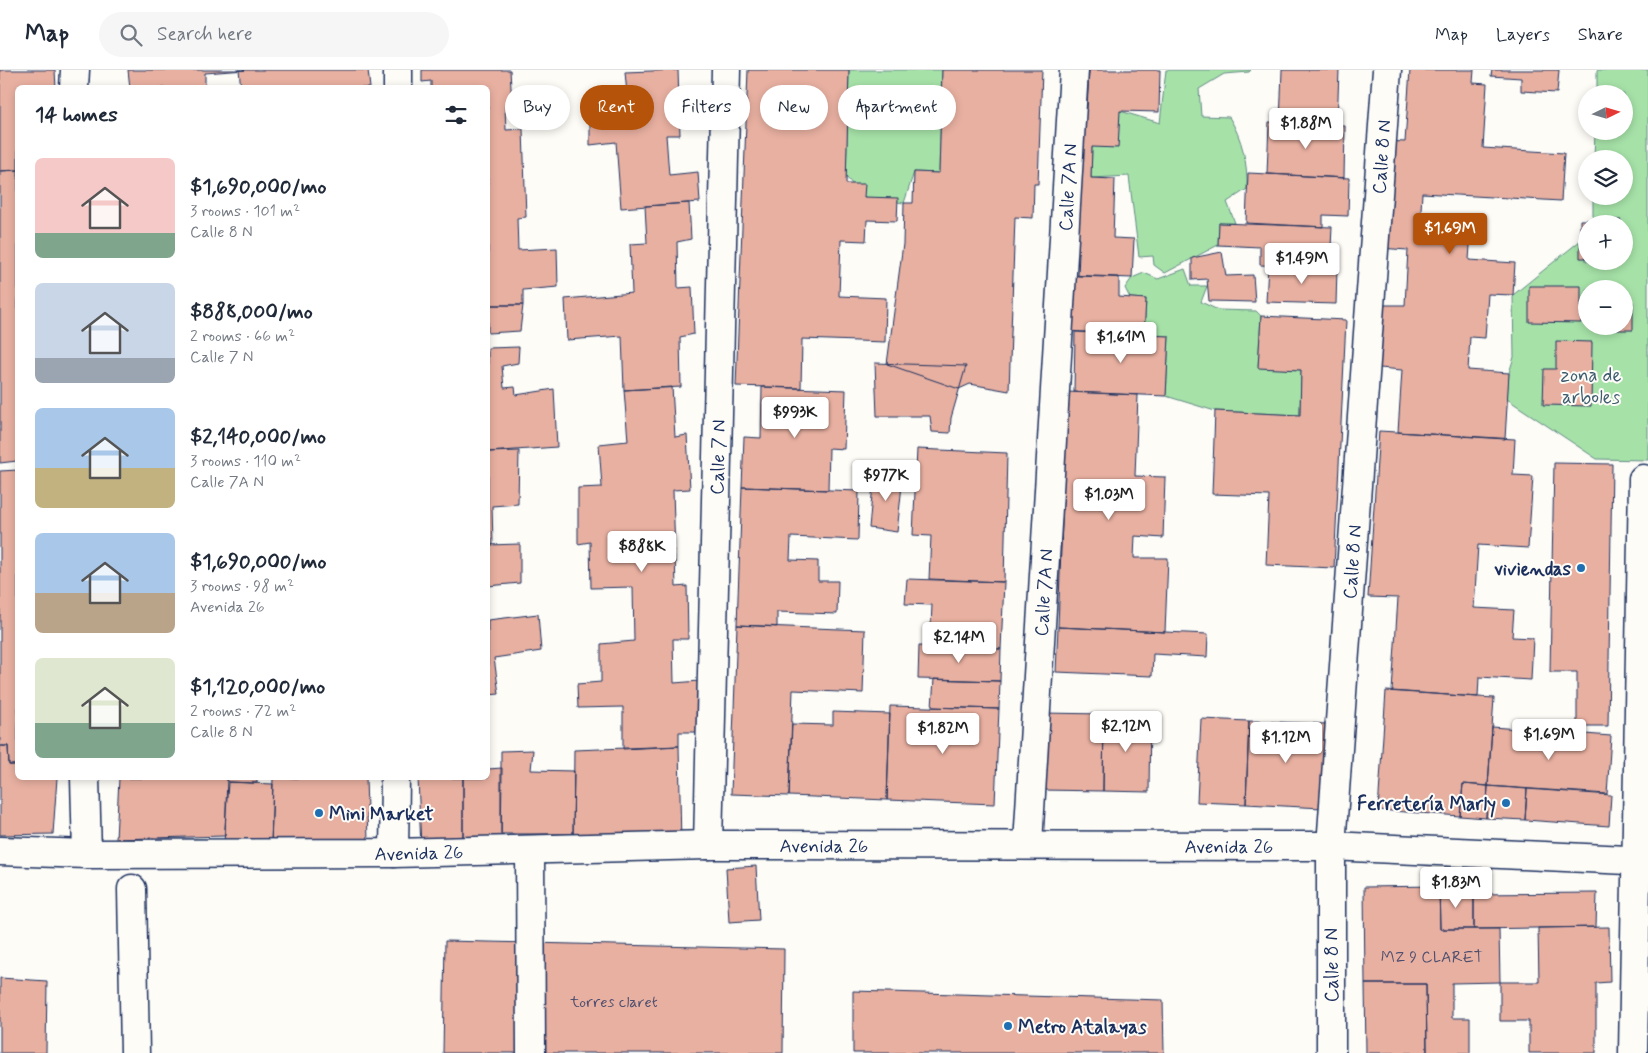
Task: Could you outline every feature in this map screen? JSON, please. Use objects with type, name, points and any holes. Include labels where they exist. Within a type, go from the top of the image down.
[{"type":"street","points":[[74,70],[74,85]]},
{"type":"street","points":[[398,70],[398,85]]},
{"type":"street","name":"Calle 7 N","points":[[708,845],[726,70]]},
{"type":"street","name":"Calle 7A N","points":[[1028,844],[1074,70]]},
{"type":"street","name":"Calle 8 N","points":[[1331,1053],[1331,846],[1387,70]]},
{"type":"street","points":[[1633,1053],[1642,861],[1643,479]]},
{"type":"street","points":[[85,780],[87,854]]},
{"type":"street","points":[[394,853],[395,780]]},
{"type":"street","name":"Avenida 26","points":[[0,851],[87,854],[394,853],[708,845],[1028,844],[1331,846],[1642,861]]},
{"type":"street","points":[[530,850],[531,1053]]},
{"type":"street","points":[[132,889],[135,1053]]},
{"type":"green space","points":[[849,70],[942,70],[942,85],[849,85]]},
{"type":"green space","points":[[1166,70],[1251,70],[1249,72],[1224,74],[1199,89],[1201,116],[1229,117],[1234,125],[1243,152],[1247,189],[1227,202],[1235,223],[1219,223],[1218,245],[1165,273],[1154,265],[1153,256],[1139,257],[1129,176],[1091,178],[1092,147],[1120,111],[1160,123]]},
{"type":"green space","name":"zona de arboles","points":[[1597,70],[1648,70],[1648,460],[1597,459],[1507,399],[1509,373],[1514,357],[1513,295],[1578,242],[1578,270],[1633,270],[1633,215],[1593,215],[1593,205],[1633,205],[1633,150],[1594,150],[1595,140],[1633,140],[1633,85],[1597,85]]},
{"type":"green space","points":[[847,130],[940,130],[939,173],[914,172],[904,203],[864,197],[846,177]]},
{"type":"green space","points":[[1185,269],[1191,286],[1207,286],[1201,302],[1218,310],[1256,311],[1261,316],[1258,367],[1301,370],[1300,415],[1215,411],[1166,396],[1169,336],[1144,335],[1146,299],[1130,298],[1125,288],[1132,278],[1144,273],[1158,279]]},
{"type":"building","points":[[0,70],[55,70],[56,85],[15,85],[15,170],[0,171]]},
{"type":"building","points":[[128,70],[245,70],[205,73],[205,85],[130,85]]},
{"type":"building","points":[[239,70],[368,70],[370,85],[241,85]]},
{"type":"building","points":[[422,70],[510,70],[511,85],[505,85],[505,130],[523,130],[526,217],[517,218],[518,250],[557,248],[558,287],[523,290],[523,305],[490,305],[490,85],[431,85],[431,81],[422,82]]},
{"type":"building","points":[[678,70],[678,85],[664,85],[664,130],[680,130],[680,135],[666,135],[669,175],[698,172],[700,202],[621,208],[616,142],[590,145],[590,130],[654,130],[654,85],[626,85],[625,72]]},
{"type":"building","points":[[748,70],[849,70],[849,85],[838,85],[838,130],[847,130],[846,184],[865,184],[864,197],[898,198],[897,221],[867,220],[866,241],[841,240],[839,296],[886,298],[885,342],[802,339],[801,388],[736,386],[746,130],[750,130],[750,85],[747,85]]},
{"type":"building","points":[[942,70],[1042,70],[1038,184],[1034,184],[1033,218],[1015,217],[1009,391],[970,384],[959,389],[887,364],[903,244],[904,203],[913,203],[914,172],[939,173],[940,130],[956,130],[956,85],[942,85]]},
{"type":"building","points":[[1089,70],[1160,70],[1159,112],[1120,111],[1118,148],[1092,147],[1091,178],[1115,179],[1113,238],[1134,239],[1132,278],[1078,276],[1079,253],[1072,253],[1073,109],[1087,109]]},
{"type":"building","points":[[1282,70],[1339,70],[1337,125],[1280,123]]},
{"type":"building","points":[[1410,70],[1474,70],[1473,83],[1487,84],[1483,148],[1564,153],[1561,201],[1422,193],[1420,228],[1471,231],[1469,260],[1515,263],[1513,295],[1488,294],[1485,338],[1470,337],[1468,370],[1509,373],[1505,439],[1398,432],[1402,370],[1380,368],[1384,305],[1405,305],[1408,250],[1379,248],[1385,141],[1405,142]]},
{"type":"building","points":[[1492,70],[1559,70],[1557,93],[1521,91],[1521,78],[1491,76]]},
{"type":"building","points":[[1269,122],[1345,126],[1344,178],[1267,174]]},
{"type":"building","points":[[15,170],[15,461],[0,463],[0,171]]},
{"type":"building","points":[[1248,173],[1349,178],[1348,216],[1323,215],[1323,227],[1246,223]]},
{"type":"building","points":[[689,203],[691,239],[677,242],[678,288],[692,287],[694,334],[680,337],[681,387],[624,390],[622,336],[567,340],[565,299],[632,293],[630,244],[647,243],[645,206]]},
{"type":"building","points":[[1219,223],[1332,227],[1330,268],[1260,265],[1260,247],[1218,245]]},
{"type":"building","points":[[1222,252],[1226,276],[1253,275],[1255,302],[1209,301],[1207,279],[1192,280],[1192,258]]},
{"type":"building","points":[[1268,265],[1337,268],[1336,304],[1266,302]]},
{"type":"building","points":[[1068,275],[1119,277],[1119,297],[1146,299],[1144,335],[1066,331]]},
{"type":"building","points":[[1529,286],[1578,286],[1578,323],[1529,322]]},
{"type":"building","points":[[490,305],[523,305],[520,331],[490,333]]},
{"type":"building","points":[[1261,316],[1346,320],[1334,568],[1266,565],[1269,496],[1212,494],[1215,411],[1300,415],[1301,370],[1258,368]]},
{"type":"building","points":[[1075,332],[1169,336],[1166,396],[1074,392]]},
{"type":"building","points":[[1556,341],[1592,342],[1591,406],[1543,405],[1544,369],[1556,369]]},
{"type":"building","points":[[519,347],[518,363],[502,366],[504,388],[515,387],[516,395],[554,389],[557,447],[490,452],[490,348]]},
{"type":"building","points":[[875,363],[966,366],[951,418],[950,433],[932,432],[930,416],[877,416]]},
{"type":"building","points":[[672,387],[675,437],[687,435],[690,489],[673,490],[676,587],[687,586],[688,639],[673,639],[674,683],[700,681],[700,732],[679,732],[679,746],[623,749],[623,707],[578,708],[577,684],[601,682],[601,644],[634,641],[633,587],[591,588],[590,542],[578,544],[578,488],[602,487],[599,444],[628,441],[624,390]]},
{"type":"building","points":[[762,387],[846,390],[844,449],[829,448],[828,490],[742,487],[744,437],[761,438]]},
{"type":"building","points":[[1067,392],[1138,395],[1135,476],[1165,477],[1163,538],[1135,536],[1134,558],[1168,558],[1165,632],[1058,627]]},
{"type":"building","points":[[1379,431],[1515,439],[1513,475],[1533,476],[1528,548],[1478,545],[1474,608],[1514,610],[1512,637],[1533,638],[1531,680],[1479,677],[1478,697],[1392,691],[1398,598],[1368,597]]},
{"type":"building","points":[[917,449],[1007,453],[1004,582],[929,579],[931,536],[913,535]]},
{"type":"building","points":[[519,451],[518,504],[492,506],[493,545],[490,545],[490,452]]},
{"type":"building","name":"viviendas","points":[[1554,463],[1612,464],[1608,726],[1577,726],[1577,672],[1550,672]]},
{"type":"building","points":[[15,470],[15,765],[9,765],[8,746],[0,746],[0,471]]},
{"type":"building","points":[[874,474],[903,476],[897,532],[869,528]]},
{"type":"building","points":[[742,487],[859,491],[858,540],[791,537],[790,560],[818,561],[818,581],[838,581],[837,614],[777,612],[777,627],[737,625]]},
{"type":"building","points":[[520,544],[520,583],[490,586],[490,545]]},
{"type":"building","points":[[907,579],[1004,582],[1001,649],[949,647],[950,627],[931,626],[932,605],[905,604]]},
{"type":"building","points":[[538,614],[541,651],[494,658],[499,694],[490,695],[490,620]]},
{"type":"building","points":[[737,625],[865,630],[863,693],[793,690],[789,796],[731,794]]},
{"type":"building","points":[[1058,627],[1208,634],[1207,657],[1153,654],[1152,676],[1056,672]]},
{"type":"building","points":[[919,646],[1001,649],[1000,681],[918,679]]},
{"type":"building","points":[[934,679],[1000,681],[999,709],[932,707]]},
{"type":"building","points":[[1386,691],[1494,698],[1488,786],[1463,784],[1460,816],[1378,810]]},
{"type":"building","points":[[890,706],[999,709],[995,804],[887,800]]},
{"type":"building","points":[[833,712],[890,714],[887,800],[789,796],[792,724],[833,725]]},
{"type":"building","points":[[1043,713],[1104,714],[1103,791],[1042,790]]},
{"type":"building","points":[[1104,714],[1150,715],[1149,792],[1103,791]]},
{"type":"building","points":[[1201,719],[1249,721],[1246,804],[1197,802]]},
{"type":"building","points":[[1249,721],[1325,724],[1322,808],[1246,804]]},
{"type":"building","points":[[1492,727],[1611,736],[1607,794],[1488,786]]},
{"type":"building","points":[[0,746],[8,746],[9,765],[15,765],[15,780],[57,780],[53,834],[0,835]]},
{"type":"building","points":[[679,746],[681,844],[573,844],[574,750]]},
{"type":"building","points":[[533,750],[531,770],[574,771],[573,834],[501,834],[501,751]]},
{"type":"building","points":[[502,768],[501,846],[463,848],[463,780],[490,780],[490,769]]},
{"type":"building","points":[[119,780],[227,780],[225,836],[116,839]]},
{"type":"building","points":[[228,780],[257,780],[257,783],[228,782]]},
{"type":"building","name":"Mini Market","points":[[273,780],[366,780],[368,841],[271,846]]},
{"type":"building","points":[[418,780],[463,780],[463,848],[421,848]]},
{"type":"building","points":[[228,782],[273,784],[271,846],[224,844]]},
{"type":"building","points":[[1463,784],[1488,786],[1486,818],[1460,816]]},
{"type":"building","name":"Ferretería Marly","points":[[1488,786],[1527,789],[1525,820],[1486,818]]},
{"type":"building","points":[[1527,789],[1611,795],[1609,826],[1525,820]]},
{"type":"building","points":[[756,866],[759,920],[729,922],[726,868]]},
{"type":"building","points":[[1439,886],[1474,894],[1474,929],[1440,929]]},
{"type":"building","points":[[1439,886],[1440,929],[1499,929],[1500,982],[1452,983],[1452,1018],[1470,1018],[1470,1053],[1427,1053],[1426,984],[1365,984],[1364,887]]},
{"type":"building","points":[[1597,893],[1596,927],[1474,929],[1474,894]]},
{"type":"building","points":[[1609,927],[1610,982],[1596,983],[1596,1053],[1529,1053],[1529,1021],[1500,1021],[1500,982],[1539,982],[1538,928]]},
{"type":"building","points":[[445,941],[784,949],[783,1053],[443,1053]]},
{"type":"building","points":[[0,978],[47,981],[46,1053],[0,1053]]},
{"type":"building","points":[[1365,984],[1426,984],[1427,1053],[1366,1053]]},
{"type":"building","name":"Metro Atalayas","points":[[853,991],[1163,1000],[1164,1053],[853,1053]]},
{"type":"place","name":"viviendas","points":[[1581,568]]},
{"type":"place","name":"Ferretería Marly","points":[[1506,803]]},
{"type":"place","name":"Mini Market","points":[[319,813]]},
{"type":"place","name":"Metro Atalayas","points":[[1008,1026]]}]
